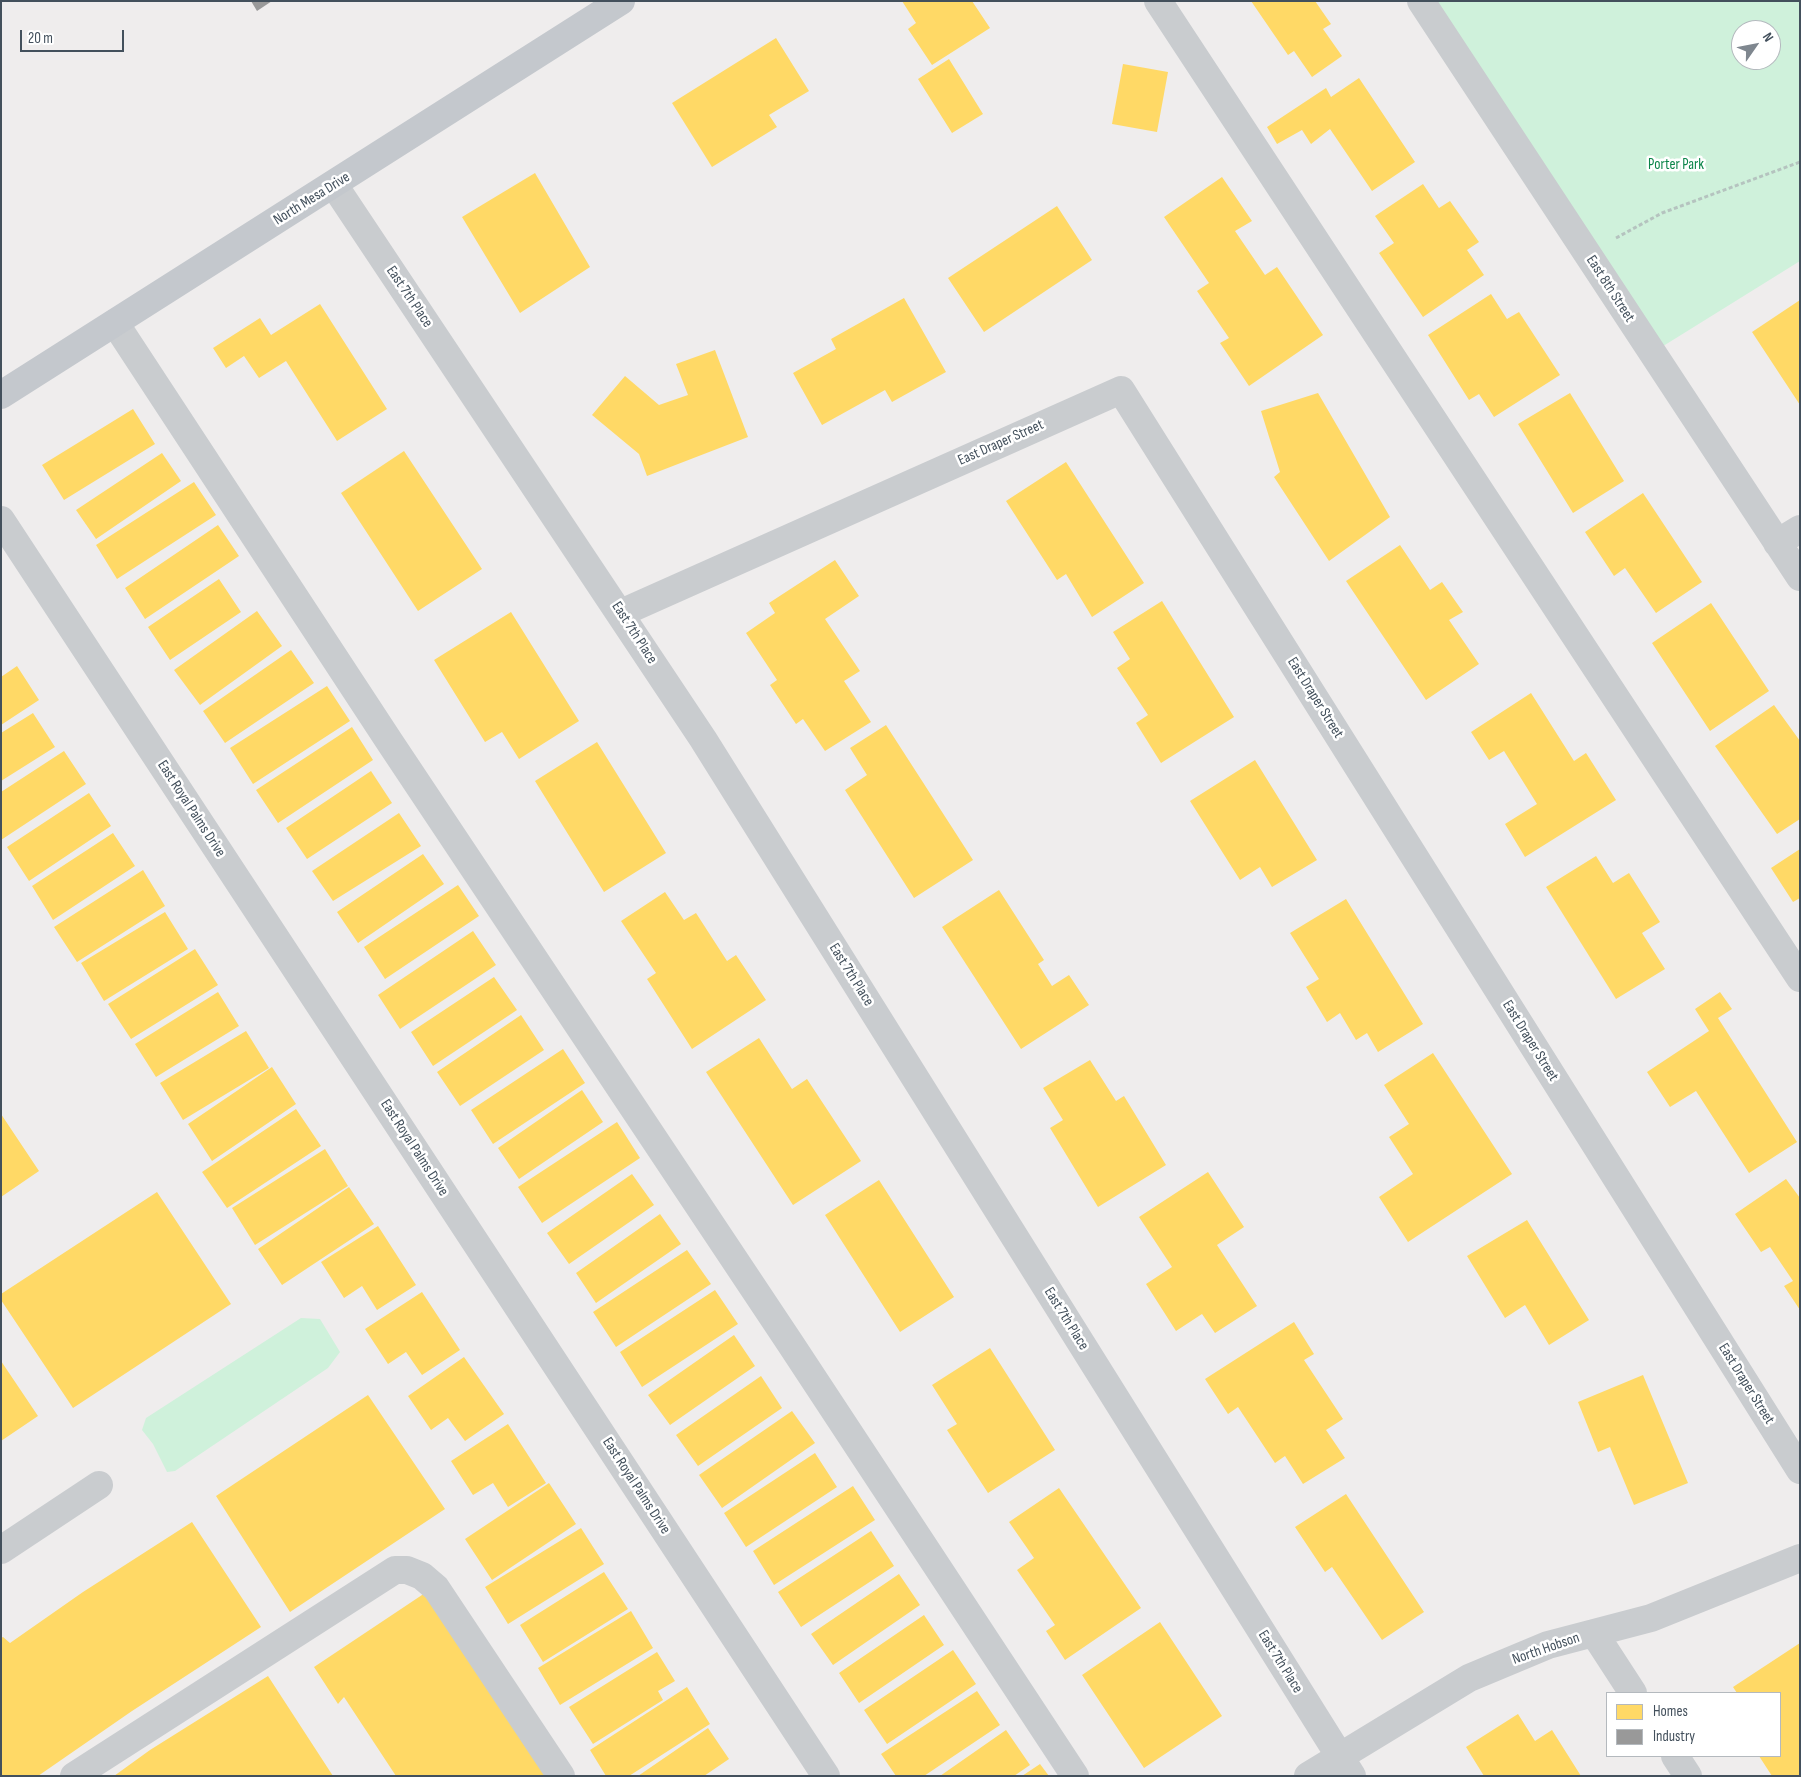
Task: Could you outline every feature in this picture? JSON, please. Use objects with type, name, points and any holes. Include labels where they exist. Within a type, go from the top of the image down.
[{"type":"main road","name":"North Mesa Drive","points":[[1,396],[621,1]]},
{"type":"street","points":[[1158,1],[1800,978]]},
{"type":"street","name":"East 8th Street","points":[[1421,1],[1587,254],[1789,536],[1800,577]]},
{"type":"street","name":"East 7th Place","points":[[334,185],[704,739],[1346,1766]]},
{"type":"street","points":[[115,323],[389,742],[796,1351],[1075,1776]]},
{"type":"street","name":"East Draper Street","points":[[621,613],[1121,390],[1800,1470]]},
{"type":"street","name":"East Royal Palms Drive","points":[[1,520],[826,1776]]},
{"type":"street","points":[[1,1550],[99,1485]]},
{"type":"street","name":"North Hobson","points":[[1308,1776],[1346,1766],[1469,1678],[1548,1645],[1651,1618],[1800,1558]]},
{"type":"street","points":[[74,1776],[395,1570],[407,1570],[422,1576],[436,1588],[561,1776]]},
{"type":"street","points":[[1594,1633],[1632,1692]]},
{"type":"street","points":[[1676,1757],[1688,1776]]},
{"type":"path","points":[[1587,254],[1662,213],[1800,162]]},
{"type":"green space","name":"Porter Park","points":[[1421,1],[1800,1],[1800,261],[1652,353]]},
{"type":"green space","points":[[301,1318],[320,1319],[340,1352],[328,1368],[175,1471],[167,1472],[153,1444],[142,1430],[146,1418]]},
{"type":"building: Homes","points":[[902,1],[972,1],[990,28],[932,65],[908,29],[916,23]]},
{"type":"building: Homes","points":[[1251,1],[1315,1],[1331,24],[1323,29],[1342,56],[1312,77],[1294,51],[1288,55]]},
{"type":"building: Homes","points":[[776,38],[809,91],[769,115],[777,127],[712,167],[672,103]]},
{"type":"building: Homes","points":[[949,59],[983,114],[952,133],[918,79]]},
{"type":"building: Homes","points":[[1123,64],[1168,72],[1157,132],[1112,124]]},
{"type":"building: Homes","points":[[1359,78],[1415,162],[1372,191],[1330,129],[1311,144],[1302,130],[1277,144],[1267,127],[1326,88],[1331,97]]},
{"type":"building: Homes","points":[[535,173],[590,267],[520,313],[462,217]]},
{"type":"building: Homes","points":[[1222,177],[1252,221],[1235,231],[1265,275],[1277,267],[1323,335],[1249,386],[1220,343],[1229,338],[1197,291],[1209,283],[1164,217]]},
{"type":"building: Homes","points":[[1423,184],[1439,208],[1450,201],[1479,242],[1467,250],[1484,275],[1423,317],[1379,253],[1394,243],[1375,216]]},
{"type":"building: Homes","points":[[1057,206],[1092,260],[984,332],[948,278]]},
{"type":"building: Homes","points":[[1491,294],[1507,319],[1519,312],[1560,375],[1494,417],[1479,394],[1469,400],[1428,335]]},
{"type":"building: Homes","points":[[904,298],[946,372],[892,402],[885,390],[822,425],[793,373],[836,349],[831,339]]},
{"type":"building: Homes","points":[[1800,300],[1800,405],[1752,332]]},
{"type":"building: Homes","points":[[320,304],[387,409],[337,441],[286,361],[259,378],[244,356],[226,368],[213,348],[260,318],[271,335]]},
{"type":"building: Homes","points":[[715,350],[748,437],[647,476],[639,454],[592,415],[625,376],[659,405],[688,395],[676,364]]},
{"type":"building: Homes","points":[[1318,393],[1390,517],[1329,561],[1274,477],[1280,472],[1261,411]]},
{"type":"building: Homes","points":[[1570,393],[1624,481],[1573,513],[1518,424]]},
{"type":"building: Homes","points":[[133,409],[155,444],[64,500],[42,465]]},
{"type":"building: Homes","points":[[404,451],[482,569],[418,611],[341,493]]},
{"type":"building: Homes","points":[[162,453],[181,481],[96,539],[76,510]]},
{"type":"building: Homes","points":[[1066,462],[1144,583],[1092,617],[1066,574],[1057,580],[1006,501]]},
{"type":"building: Homes","points":[[194,482],[216,515],[117,579],[96,545]]},
{"type":"building: Homes","points":[[1643,493],[1702,582],[1656,613],[1625,568],[1614,576],[1585,532]]},
{"type":"building: Homes","points":[[218,525],[239,556],[145,619],[125,588]]},
{"type":"building: Homes","points":[[1400,545],[1430,590],[1442,582],[1463,612],[1449,620],[1479,664],[1426,700],[1346,581]]},
{"type":"building: Homes","points":[[835,560],[859,596],[825,619],[860,671],[844,681],[871,722],[825,751],[803,719],[796,724],[770,685],[777,680],[746,633],[775,613],[769,603]]},
{"type":"building: Homes","points":[[219,579],[241,612],[170,660],[148,627]]},
{"type":"building: Homes","points":[[1162,601],[1234,717],[1161,763],[1136,723],[1148,715],[1117,668],[1130,659],[1113,632]]},
{"type":"building: Homes","points":[[1711,603],[1769,691],[1710,731],[1652,643]]},
{"type":"building: Homes","points":[[257,611],[282,646],[200,705],[174,670]]},
{"type":"building: Homes","points":[[511,612],[579,721],[519,759],[502,732],[485,742],[434,660]]},
{"type":"building: Homes","points":[[291,650],[314,683],[225,743],[203,711]]},
{"type":"building: Homes","points":[[17,666],[39,700],[1,725],[1,677]]},
{"type":"building: Homes","points":[[327,686],[350,721],[253,784],[230,748]]},
{"type":"building: Homes","points":[[1531,693],[1574,761],[1586,753],[1616,800],[1525,857],[1505,824],[1537,804],[1504,751],[1489,760],[1471,732]]},
{"type":"building: Homes","points":[[1774,705],[1800,741],[1800,819],[1777,834],[1715,746]]},
{"type":"building: Homes","points":[[33,713],[55,747],[1,781],[1,733]]},
{"type":"building: Homes","points":[[886,725],[973,860],[914,898],[845,790],[867,775],[850,748]]},
{"type":"building: Homes","points":[[352,727],[373,760],[278,823],[256,790]]},
{"type":"building: Homes","points":[[597,742],[666,853],[604,892],[535,781]]},
{"type":"building: Homes","points":[[64,751],[86,784],[1,840],[1,792]]},
{"type":"building: Homes","points":[[1255,760],[1317,860],[1272,887],[1260,867],[1240,880],[1190,801]]},
{"type":"building: Homes","points":[[371,771],[392,803],[307,859],[286,828]]},
{"type":"building: Homes","points":[[89,793],[111,826],[29,881],[7,847]]},
{"type":"building: Homes","points":[[399,813],[421,846],[333,901],[312,871]]},
{"type":"building: Homes","points":[[113,833],[135,866],[53,920],[32,886]]},
{"type":"building: Homes","points":[[1800,849],[1800,898],[1793,902],[1771,868]]},
{"type":"building: Homes","points":[[423,854],[444,884],[358,943],[337,912]]},
{"type":"building: Homes","points":[[1596,856],[1613,883],[1629,873],[1660,922],[1642,933],[1665,969],[1616,999],[1546,887]]},
{"type":"building: Homes","points":[[143,870],[165,906],[77,962],[54,927]]},
{"type":"building: Homes","points":[[458,885],[479,916],[385,979],[364,947]]},
{"type":"building: Homes","points":[[999,890],[1044,960],[1038,964],[1052,986],[1069,975],[1089,1005],[1021,1049],[942,927]]},
{"type":"building: Homes","points":[[665,892],[684,920],[696,913],[727,961],[736,955],[766,1000],[692,1049],[647,979],[656,973],[621,921]]},
{"type":"building: Homes","points":[[1346,899],[1423,1024],[1378,1052],[1367,1033],[1356,1040],[1340,1013],[1327,1022],[1306,987],[1319,979],[1290,933]]},
{"type":"building: Homes","points":[[165,912],[188,949],[104,1001],[81,963]]},
{"type":"building: Homes","points":[[473,931],[496,965],[400,1029],[378,995]]},
{"type":"building: Homes","points":[[195,949],[218,985],[131,1039],[108,1004]]},
{"type":"building: Homes","points":[[494,977],[517,1010],[433,1066],[411,1032]]},
{"type":"building: Homes","points":[[218,992],[239,1026],[156,1077],[135,1044]]},
{"type":"building: Homes","points":[[1720,992],[1732,1009],[1718,1018],[1797,1142],[1749,1173],[1696,1091],[1670,1107],[1647,1072],[1709,1031],[1695,1009]]},
{"type":"building: Homes","points":[[521,1015],[544,1050],[460,1106],[437,1072]]},
{"type":"building: Homes","points":[[246,1031],[269,1068],[183,1120],[160,1083]]},
{"type":"building: Homes","points":[[759,1038],[792,1089],[807,1079],[861,1161],[793,1205],[706,1072]]},
{"type":"building: Homes","points":[[563,1049],[585,1083],[493,1144],[471,1110]]},
{"type":"building: Homes","points":[[1433,1053],[1512,1174],[1408,1242],[1379,1197],[1413,1174],[1389,1137],[1409,1124],[1384,1085]]},
{"type":"building: Homes","points":[[1090,1060],[1116,1101],[1124,1096],[1166,1165],[1098,1207],[1050,1128],[1063,1120],[1043,1088]]},
{"type":"building: Homes","points":[[272,1067],[296,1104],[212,1161],[188,1124]]},
{"type":"building: Homes","points":[[582,1090],[603,1122],[519,1179],[498,1148]]},
{"type":"building: Homes","points":[[296,1109],[321,1146],[227,1208],[202,1172]]},
{"type":"building: Homes","points":[[1,1114],[39,1171],[1,1197]]},
{"type":"building: Homes","points":[[617,1122],[640,1158],[542,1223],[518,1187]]},
{"type":"building: Homes","points":[[325,1149],[348,1186],[255,1245],[232,1208]]},
{"type":"building: Homes","points":[[1208,1172],[1244,1227],[1217,1245],[1257,1306],[1215,1333],[1202,1314],[1176,1331],[1146,1284],[1172,1267],[1139,1217]]},
{"type":"building: Homes","points":[[632,1174],[654,1205],[569,1264],[547,1233]]},
{"type":"building: Homes","points":[[1786,1179],[1800,1198],[1800,1310],[1784,1286],[1793,1281],[1770,1247],[1761,1252],[1735,1214]]},
{"type":"building: Homes","points":[[879,1180],[954,1297],[900,1332],[825,1215]]},
{"type":"building: Homes","points":[[349,1187],[374,1224],[282,1285],[258,1249]]},
{"type":"building: Homes","points":[[157,1192],[231,1304],[73,1408],[1,1300],[1,1294]]},
{"type":"building: Homes","points":[[660,1214],[681,1244],[596,1303],[576,1273]]},
{"type":"building: Homes","points":[[1527,1220],[1589,1320],[1549,1345],[1525,1305],[1505,1318],[1467,1256]]},
{"type":"building: Homes","points":[[378,1226],[416,1285],[377,1310],[362,1286],[344,1298],[321,1262]]},
{"type":"building: Homes","points":[[687,1250],[711,1284],[616,1347],[593,1312]]},
{"type":"building: Homes","points":[[715,1290],[738,1324],[642,1387],[620,1352]]},
{"type":"building: Homes","points":[[422,1292],[460,1350],[422,1375],[406,1352],[388,1364],[365,1329]]},
{"type":"building: Homes","points":[[1294,1322],[1314,1354],[1304,1360],[1343,1419],[1326,1430],[1345,1458],[1303,1484],[1285,1456],[1275,1463],[1238,1407],[1228,1414],[1205,1379]]},
{"type":"building: Homes","points":[[734,1335],[755,1366],[670,1425],[648,1395]]},
{"type":"building: Homes","points":[[990,1348],[1055,1450],[988,1493],[947,1430],[957,1424],[932,1385]]},
{"type":"building: Homes","points":[[464,1357],[504,1414],[465,1441],[448,1418],[431,1430],[408,1396]]},
{"type":"building: Homes","points":[[1,1361],[38,1416],[1,1441]]},
{"type":"building: Homes","points":[[1643,1375],[1688,1483],[1634,1505],[1610,1447],[1598,1452],[1578,1402]]},
{"type":"building: Homes","points":[[761,1376],[782,1408],[698,1466],[676,1435]]},
{"type":"building: Homes","points":[[368,1395],[445,1509],[290,1612],[216,1496]]},
{"type":"building: Homes","points":[[792,1411],[815,1443],[722,1508],[699,1475]]},
{"type":"building: Homes","points":[[508,1424],[546,1483],[508,1507],[493,1483],[473,1495],[451,1461]]},
{"type":"building: Homes","points":[[815,1453],[837,1487],[746,1547],[724,1513]]},
{"type":"building: Homes","points":[[549,1483],[576,1524],[492,1580],[465,1539]]},
{"type":"building: Homes","points":[[853,1486],[875,1520],[774,1585],[753,1551]]},
{"type":"building: Homes","points":[[1059,1488],[1141,1608],[1065,1660],[1046,1631],[1055,1625],[1017,1570],[1034,1558],[1009,1522]]},
{"type":"building: Homes","points":[[1346,1494],[1424,1612],[1382,1640],[1332,1567],[1325,1572],[1295,1527]]},
{"type":"building: Homes","points":[[192,1522],[261,1627],[132,1711],[38,1776],[1,1776],[1,1638],[3,1637],[10,1643],[83,1592]]},
{"type":"building: Homes","points":[[581,1528],[604,1564],[508,1624],[485,1587]]},
{"type":"building: Homes","points":[[871,1531],[894,1566],[801,1627],[778,1592]]},
{"type":"building: Homes","points":[[604,1572],[628,1609],[543,1662],[520,1625]]},
{"type":"building: Homes","points":[[899,1574],[920,1605],[833,1665],[811,1634]]},
{"type":"building: Homes","points":[[425,1593],[546,1776],[396,1776],[344,1697],[338,1704],[314,1667]]},
{"type":"building: Homes","points":[[631,1611],[653,1648],[560,1705],[538,1668]]},
{"type":"building: Homes","points":[[924,1615],[944,1645],[859,1703],[839,1673]]},
{"type":"building: Homes","points":[[1160,1622],[1222,1716],[1144,1768],[1082,1675]]},
{"type":"building: Homes","points":[[1800,1643],[1800,1776],[1772,1776],[1760,1757],[1781,1757],[1781,1692],[1736,1692],[1733,1687]]},
{"type":"building: Homes","points":[[953,1650],[976,1684],[887,1744],[864,1710]]},
{"type":"building: Homes","points":[[657,1652],[675,1681],[658,1691],[663,1700],[593,1744],[569,1707]]},
{"type":"building: Homes","points":[[268,1676],[333,1776],[114,1776],[150,1750]]},
{"type":"building: Homes","points":[[687,1687],[710,1724],[629,1776],[606,1776],[590,1750]]},
{"type":"building: Homes","points":[[977,1691],[1000,1725],[924,1776],[896,1776],[881,1754]]},
{"type":"building: Homes","points":[[1518,1714],[1535,1741],[1552,1730],[1581,1776],[1484,1776],[1466,1747]]},
{"type":"building: Homes","points":[[708,1728],[729,1759],[704,1776],[638,1776]]},
{"type":"building: Homes","points":[[1006,1730],[1030,1765],[1014,1776],[940,1776]]},
{"type":"building: Homes","points":[[1040,1764],[1049,1776],[1022,1776]]},
{"type":"building: Industry","points":[[251,1],[272,1],[257,11]]}]
